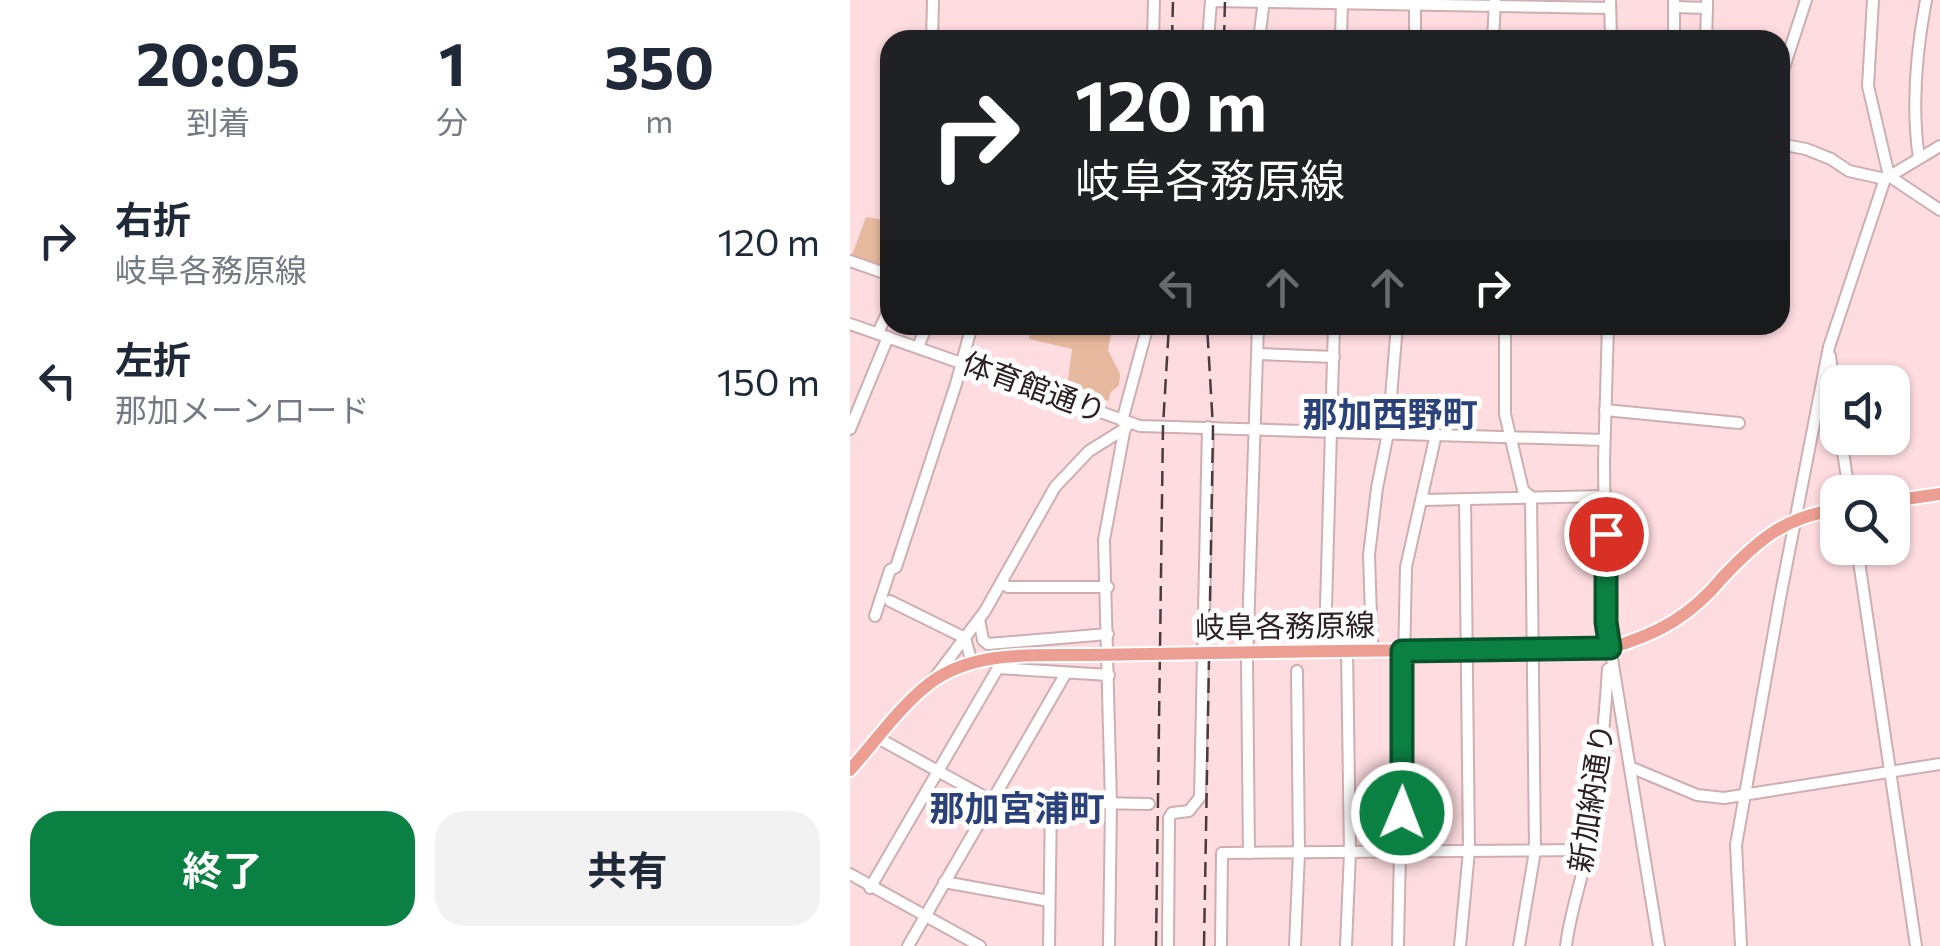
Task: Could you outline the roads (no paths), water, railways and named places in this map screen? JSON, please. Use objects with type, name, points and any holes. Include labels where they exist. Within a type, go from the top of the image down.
[{"type":"main road","points":[[1910,498],[1940,494]]},
{"type":"main road","name":"岐阜各務原線","points":[[850,770],[930,683],[972,662],[1008,656],[1343,651],[1372,647],[1402,651],[1610,648],[1677,622],[1756,544],[1796,518],[1820,513]]},
{"type":"street","points":[[932,30],[933,0]]},
{"type":"street","points":[[1153,30],[1154,0]]},
{"type":"street","points":[[1260,30],[1264,0]]},
{"type":"street","points":[[1209,30],[1212,1],[1264,0],[1610,4],[1610,30]]},
{"type":"street","points":[[1790,49],[1806,0]]},
{"type":"street","points":[[1740,946],[1736,846],[1829,347],[1887,178],[1868,86],[1873,0]]},
{"type":"street","points":[[1919,158],[1914,120],[1919,36],[1926,0]]},
{"type":"street","points":[[1341,30],[1342,1]]},
{"type":"street","points":[[1415,30],[1416,2]]},
{"type":"street","points":[[1494,30],[1495,3]]},
{"type":"street","points":[[1674,30],[1674,3],[1707,4],[1706,30]]},
{"type":"street","points":[[1790,146],[1831,158],[1850,171],[1887,178],[1940,210]]},
{"type":"street","points":[[1887,178],[1940,146]]},
{"type":"street","points":[[850,262],[880,272]]},
{"type":"street","name":"体育館通り","points":[[850,324],[880,334]]},
{"type":"street","points":[[850,429],[883,335]]},
{"type":"street","name":"体育館通り","points":[[883,335],[961,361],[1125,426],[1604,440]]},
{"type":"street","points":[[918,347],[922,335]]},
{"type":"street","points":[[876,616],[890,570],[896,567],[969,335]]},
{"type":"street","points":[[1109,946],[1111,804],[1104,540],[1146,335]]},
{"type":"street","points":[[1250,852],[1247,662],[1258,335]]},
{"type":"street","points":[[1334,335],[1325,642],[1372,647],[1369,556],[1388,433],[1397,335]]},
{"type":"street","points":[[1505,335],[1504,414],[1523,490],[1532,497]]},
{"type":"street","points":[[1608,335],[1604,410],[1606,622],[1659,946]]},
{"type":"street","points":[[1829,347],[1832,365]]},
{"type":"street","points":[[1258,354],[1334,357]]},
{"type":"street","points":[[1604,410],[1739,424]]},
{"type":"street","points":[[930,683],[979,619],[1054,488],[1089,451],[1125,426]]},
{"type":"street","points":[[1168,946],[1169,818],[1190,811],[1200,797],[1208,427]]},
{"type":"street","points":[[1398,946],[1406,567],[1436,434]]},
{"type":"street","points":[[1422,500],[1605,496]]},
{"type":"street","points":[[1518,946],[1535,850],[1532,497]]},
{"type":"street","points":[[1460,946],[1469,851],[1465,499]]},
{"type":"street","points":[[1860,565],[1916,946]]},
{"type":"street","points":[[1001,583],[1008,587],[1108,587]]},
{"type":"street","points":[[890,602],[965,638],[972,662]]},
{"type":"street","points":[[979,619],[988,644],[1108,634]]},
{"type":"street","name":"新加納通り","points":[[1566,946],[1570,911],[1588,850],[1610,648]]},
{"type":"street","points":[[1343,651],[1350,852],[1346,946]]},
{"type":"street","points":[[870,888],[998,668],[1109,675]]},
{"type":"street","points":[[1294,946],[1299,852],[1297,671]]},
{"type":"street","points":[[908,946],[1066,672]]},
{"type":"street","points":[[878,738],[992,802],[1149,804]]},
{"type":"street","points":[[1630,767],[1697,795],[1724,798],[1940,764]]},
{"type":"street","points":[[1049,946],[1051,802]]},
{"type":"street","points":[[1221,946],[1222,852],[1588,850]]},
{"type":"street","points":[[850,874],[980,946]]},
{"type":"street","points":[[944,882],[1049,901]]},
{"type":"railway","points":[[1172,30],[1173,0]]},
{"type":"railway","points":[[1224,30],[1225,0]]},
{"type":"railway","points":[[1156,946],[1163,426],[1168,335]]},
{"type":"railway","points":[[1204,946],[1213,428],[1208,335]]},
{"type":"district","name":"那加西野町","points":[[1390,415]]},
{"type":"district","name":"那加宮浦町","points":[[1017,809]]}]
